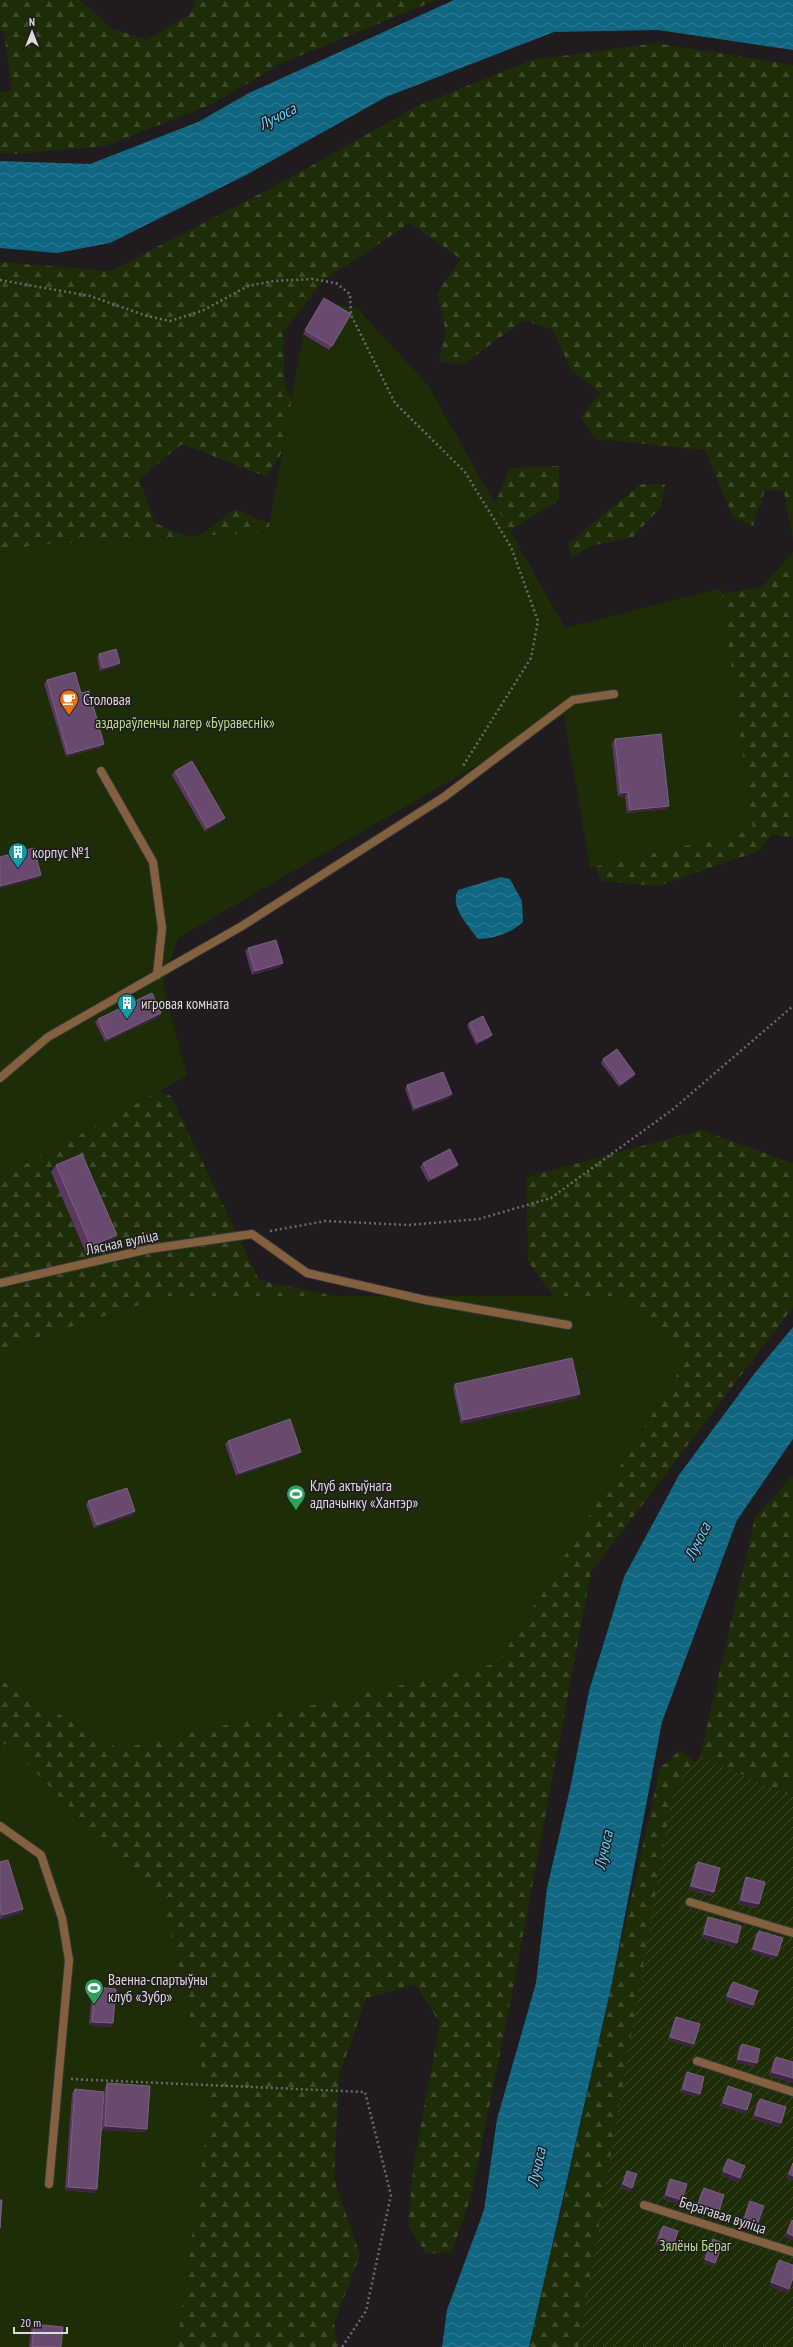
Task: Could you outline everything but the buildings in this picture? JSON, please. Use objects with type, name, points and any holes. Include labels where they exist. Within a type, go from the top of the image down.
[{"type":"lane","points":[[0,1078],[48,1038],[242,926],[444,797],[573,700],[614,694]]},
{"type":"lane","points":[[100,771],[152,862],[162,928],[157,975]]},
{"type":"lane","points":[[252,1234],[307,1273],[424,1300],[568,1326]]},
{"type":"lane","name":"Лясная вуліца","points":[[0,1283],[149,1249],[252,1234]]},
{"type":"lane","points":[[0,1826],[41,1856],[62,1918],[69,1960],[49,2184]]},
{"type":"lane","points":[[690,1902],[793,1933]]},
{"type":"lane","points":[[696,2061],[793,2092]]},
{"type":"lane","name":"Берагавая вуліца","points":[[644,2205],[793,2252]]},
{"type":"path","points":[[0,280],[90,296],[148,316],[170,321],[202,311],[248,286],[274,281],[312,279],[336,283],[350,294],[351,315],[395,403],[465,472],[511,547],[538,621],[531,658],[460,772]]},
{"type":"path","points":[[252,1234],[326,1221],[408,1225],[479,1219],[551,1198],[672,1110],[793,1006]]},
{"type":"path","points":[[58,2078],[365,2092],[390,2195],[366,2311],[342,2347]]},
{"type":"green space","points":[[0,0],[80,0],[111,28],[147,40],[191,13],[195,0],[437,0],[280,64],[213,104],[105,146],[17,154],[0,153],[0,92],[12,91],[4,33],[0,30]]},
{"type":"green space","points":[[656,43],[793,65],[793,540],[784,491],[765,490],[753,526],[733,517],[705,450],[596,439],[580,418],[600,393],[571,370],[553,330],[524,320],[462,365],[439,361],[446,332],[437,293],[461,259],[410,223],[324,280],[283,332],[285,388],[305,414],[267,477],[182,444],[139,479],[155,523],[193,539],[236,509],[265,522],[424,530],[496,502],[510,468],[559,466],[559,500],[455,565],[0,695],[0,262],[110,271],[279,184],[417,106],[532,60]]},
{"type":"green space","name":"аздараўленчы лагер «Буравеснік»","points":[[322,302],[357,308],[428,385],[565,628],[721,588],[753,830],[590,868],[564,715],[178,938],[163,985],[187,1076],[0,1178],[0,552],[34,545],[268,532],[303,334]]},
{"type":"green space","points":[[641,484],[665,484],[661,507],[633,537],[595,545],[571,557],[568,543]]},
{"type":"green space","points":[[793,552],[793,837],[772,835],[759,851],[658,886],[602,881],[587,850],[576,644],[592,621],[763,586]]},
{"type":"green space","points":[[65,1060],[171,1096],[259,1280],[370,1303],[582,1338],[528,1261],[526,1177],[701,1130],[793,1163],[793,1307],[591,1572],[511,1999],[471,2196],[452,2252],[426,2254],[408,2225],[414,2161],[440,2023],[415,1984],[366,1999],[339,2076],[334,2179],[360,2255],[334,2323],[338,2347],[75,2347],[0,1793],[0,1070]]},
{"type":"green space","name":"Клуб актыўнага адпачынку «Хантэр»","points":[[168,1296],[616,1296],[686,1360],[498,1663],[119,1749],[0,1680],[0,1349]]},
{"type":"green space","points":[[793,1475],[793,1797],[700,1756],[755,1517]]},
{"type":"green space","name":"Ваенна-спартыўны клуб «Зубр»","points":[[8,1743],[165,1907],[210,2104],[177,2347],[0,2347],[0,1746]]},
{"type":"green space","name":"Зялёны Бераг","points":[[680,1750],[706,1772],[792,2347],[529,2347],[560,2216],[660,1768]]},
{"type":"green space","name":"Зялёны Бераг","points":[[700,1756],[793,1797],[793,2347],[578,2347],[673,1789]]},
{"type":"water","name":"Лучоса","points":[[454,0],[793,0],[793,50],[658,30],[554,32],[386,97],[246,175],[110,243],[57,253],[0,248],[0,161],[90,164],[198,122],[249,93]]},
{"type":"water","points":[[501,877],[510,879],[522,901],[523,922],[502,935],[478,939],[458,910],[456,896],[458,890]]},
{"type":"water","name":"Лучоса","points":[[793,1327],[793,1439],[737,1520],[662,1722],[612,1983],[529,2347],[442,2347],[447,2310],[484,2210],[497,2119],[536,1983],[547,1888],[571,1784],[589,1691],[624,1577],[679,1475],[754,1374]]},
{"type":"place","name":"Столовая","points":[[69,716]]},
{"type":"place","name":"корпус №1","points":[[18,869]]},
{"type":"place","name":"игровая комната","points":[[127,1020]]},
{"type":"place","name":"Клуб актыўнага адпачынку «Хантэр»","points":[[296,1511]]},
{"type":"place","name":"Ваенна-спартыўны клуб «Зубр»","points":[[94,2005]]}]
